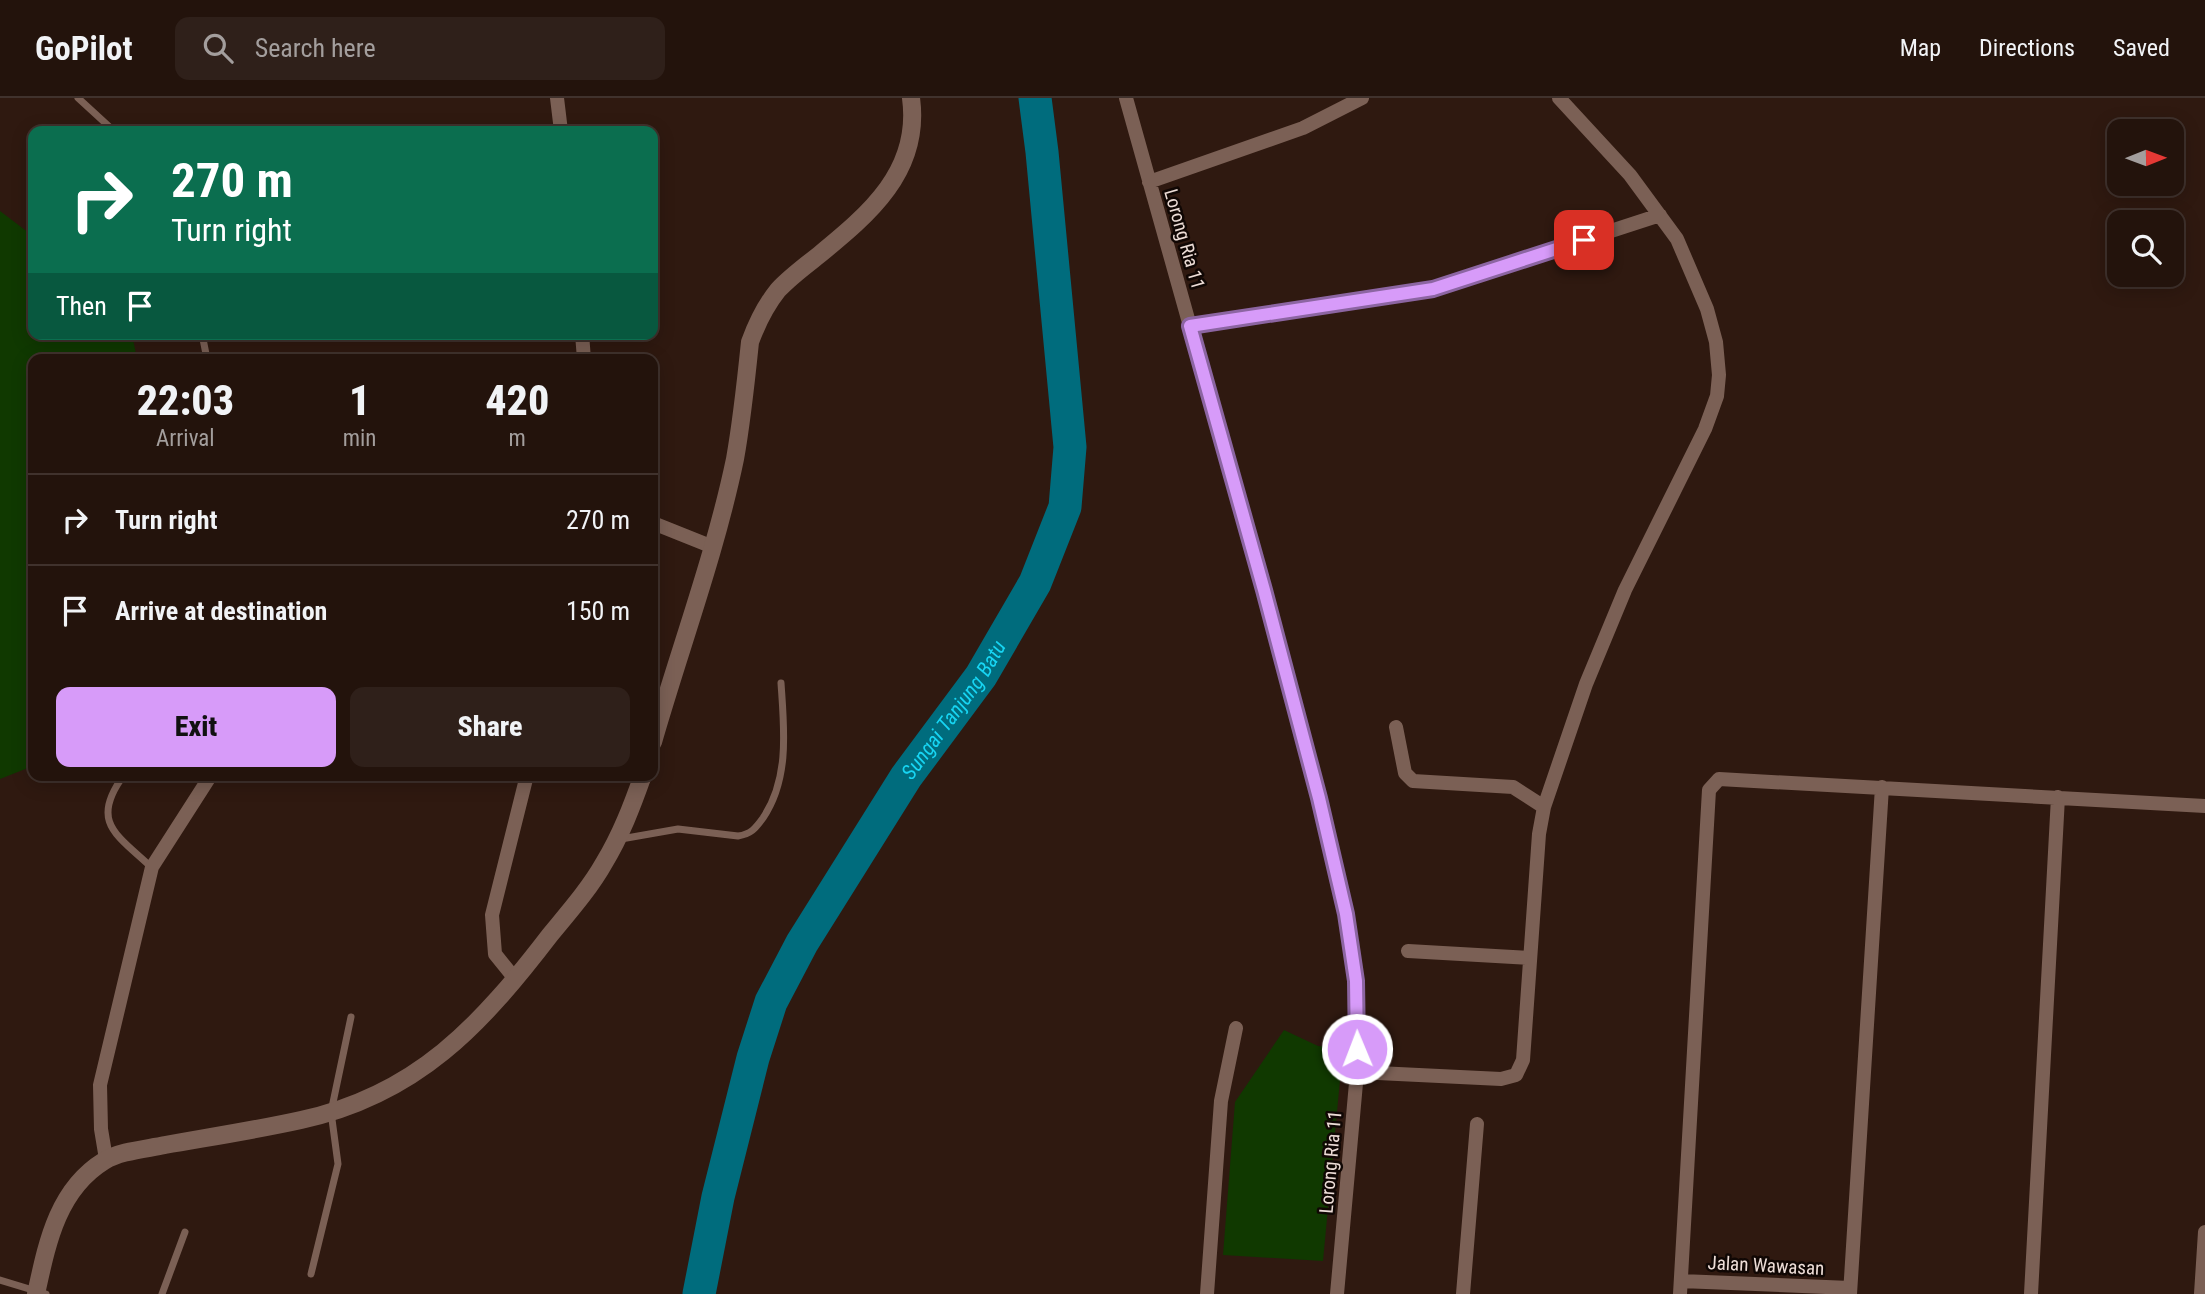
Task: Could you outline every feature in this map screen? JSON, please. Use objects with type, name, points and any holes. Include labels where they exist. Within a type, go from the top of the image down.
[{"type":"street","points":[[558,98],[561,126]]},
{"type":"street","points":[[658,726],[713,547],[735,458],[750,342],[779,289],[867,214],[890,188],[903,165],[909,139],[911,98]]},
{"type":"street","name":"Lorong Ria 11","points":[[1126,98],[1264,590],[1319,798],[1346,914],[1356,981],[1357,1072],[1338,1294]]},
{"type":"street","points":[[1149,182],[1303,128],[1363,98]]},
{"type":"street","points":[[1357,1072],[1501,1079],[1516,1075],[1523,1060],[1539,834],[1544,807],[1586,684],[1625,590],[1705,429],[1717,396],[1719,375],[1716,342],[1707,309],[1677,239],[1630,175],[1559,98]]},
{"type":"street","points":[[1190,326],[1433,289],[1660,215]]},
{"type":"street","points":[[658,525],[713,547]]},
{"type":"street","points":[[1396,727],[1405,773],[1413,781],[1513,787],[1544,807]]},
{"type":"street","points":[[1681,1287],[1709,790],[1719,779],[2205,806]]},
{"type":"street","points":[[106,1160],[101,1129],[100,1085],[152,867],[207,781]]},
{"type":"street","points":[[516,980],[495,954],[492,915],[526,781]]},
{"type":"street","points":[[40,1293],[46,1248],[58,1212],[86,1174],[106,1160],[146,1149],[302,1120],[331,1112],[386,1090],[441,1056],[472,1028],[516,980],[603,865],[617,840],[641,781]]},
{"type":"street","points":[[1850,1291],[1882,787]]},
{"type":"street","points":[[2031,1294],[2058,797]]},
{"type":"street","points":[[1408,951],[1530,958]]},
{"type":"street","points":[[1207,1294],[1221,1101],[1236,1028]]},
{"type":"street","points":[[1463,1294],[1477,1124]]},
{"type":"street","points":[[2201,1294],[2205,1232]]},
{"type":"street","name":"Jalan Wawasan","points":[[1681,1287],[1850,1291]]},
{"type":"lane","points":[[78,98],[109,126]]},
{"type":"lane","points":[[617,840],[678,829],[738,836],[747,835],[754,830],[769,808],[781,772],[785,736],[781,683]]},
{"type":"lane","points":[[120,781],[108,802],[107,820],[116,834],[152,867]]},
{"type":"lane","points":[[311,1274],[338,1164],[331,1112],[351,1017]]},
{"type":"lane","points":[[162,1294],[185,1232]]},
{"type":"lane","points":[[0,1280],[40,1293]]},
{"type":"green space","points":[[0,211],[28,232],[28,340],[133,340],[136,354],[28,354],[28,768],[0,779]]},
{"type":"green space","points":[[1284,1030],[1318,1046],[1343,1048],[1323,1261],[1223,1255],[1235,1102]]},
{"type":"waterway","name":"Sungai Tanjung Batu","points":[[699,1294],[718,1197],[753,1058],[771,1002],[802,943],[906,777],[981,676],[1035,583],[1065,507],[1070,447],[1035,98]]},
{"type":"route","points":[[1357,1049],[1356,981],[1346,914],[1319,798],[1264,590],[1190,326],[1433,289],[1584,240]]}]
